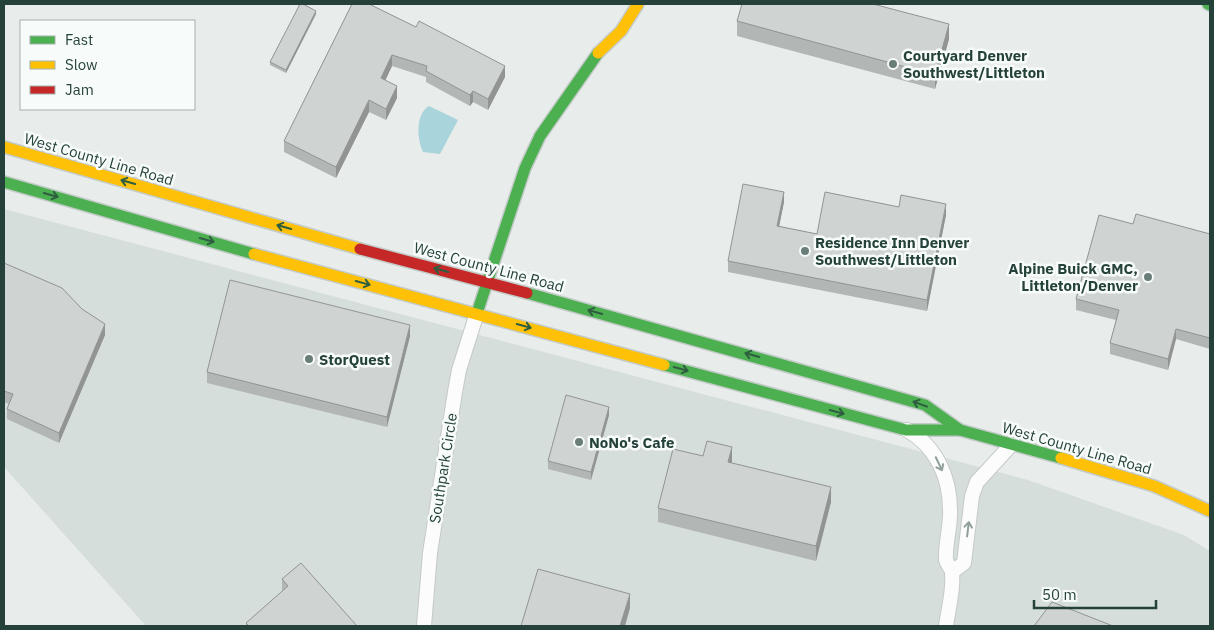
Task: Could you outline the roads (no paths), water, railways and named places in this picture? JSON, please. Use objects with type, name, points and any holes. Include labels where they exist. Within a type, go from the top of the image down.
[{"type":"main road","points":[[477,313],[526,168],[540,136],[601,49],[621,31],[638,4]]},
{"type":"main road","name":"West County Line Road","points":[[4,147],[329,240],[488,282],[925,405],[960,430]]},
{"type":"main road","name":"West County Line Road","points":[[4,182],[247,252],[906,430],[960,430],[1088,465],[1154,486],[1210,512]]},
{"type":"street","name":"Southpark Circle","points":[[424,626],[430,553],[455,392],[459,370],[477,313]]},
{"type":"street","points":[[906,430],[920,437],[932,450],[948,489],[950,510],[946,561],[952,572],[946,626]]},
{"type":"street","points":[[952,572],[964,563],[972,496],[977,482],[1011,445]]},
{"type":"water","points":[[429,106],[458,120],[440,154],[423,152],[419,141],[419,121],[424,110]]},
{"type":"place","name":"Courtyard Denver Southwest/Littleton","points":[[893,64]]},
{"type":"place","name":"Residence Inn Denver Southwest/Littleton","points":[[805,251]]},
{"type":"place","name":"Alpine Buick GMC, Littleton/Denver","points":[[1148,277]]},
{"type":"place","name":"StorQuest","points":[[309,359]]},
{"type":"place","name":"NoNo's Cafe","points":[[579,442]]}]
